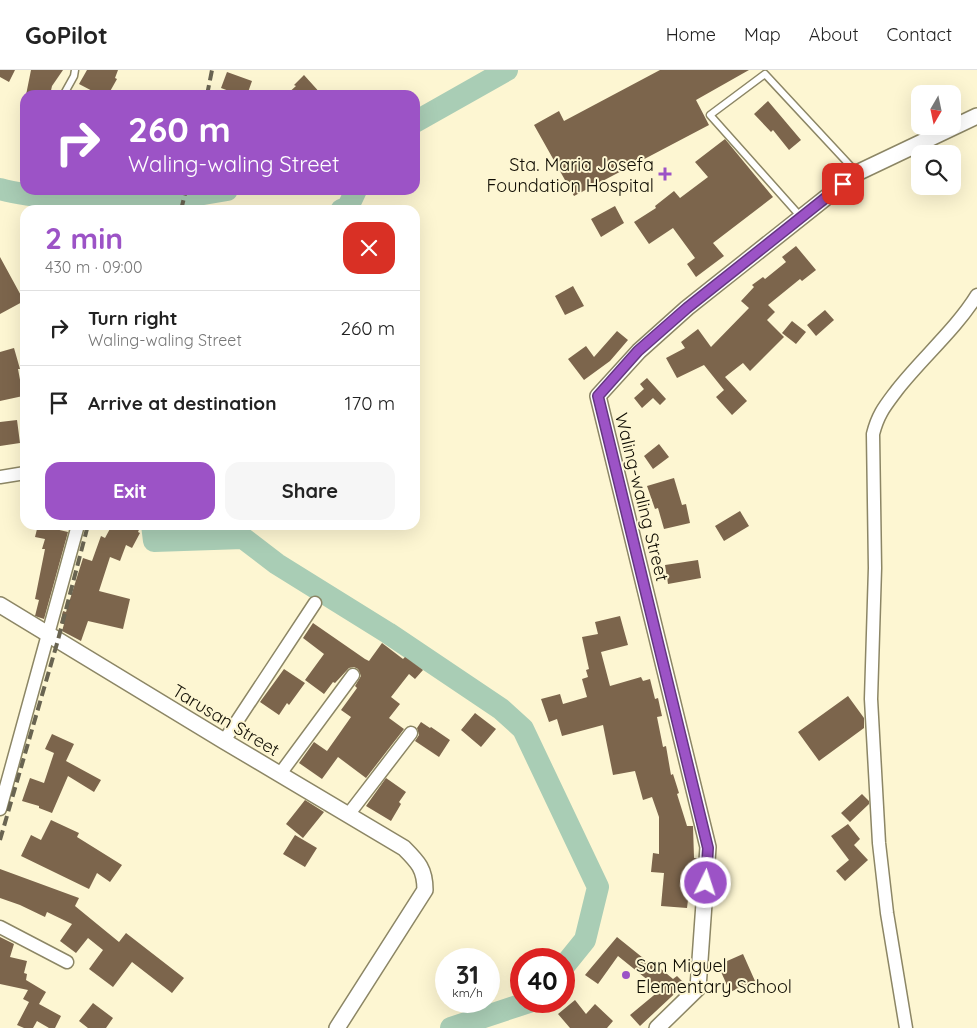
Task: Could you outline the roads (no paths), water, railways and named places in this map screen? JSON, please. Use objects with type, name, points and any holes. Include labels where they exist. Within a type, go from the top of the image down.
[{"type":"street","name":"Waling-waling Street","points":[[657,1028],[698,988],[708,848],[598,396],[638,351],[687,308],[857,173],[977,116]]},
{"type":"street","points":[[906,1028],[887,913],[879,843],[871,708],[875,568],[873,434],[878,417],[883,409],[912,371],[969,308],[977,295]]},
{"type":"street","points":[[0,477],[20,474]]},
{"type":"street","points":[[0,809],[77,530]]},
{"type":"street","points":[[224,742],[315,603]]},
{"type":"street","name":"Tarusan Street","points":[[0,605],[224,742],[404,848],[417,861],[425,876],[425,890],[337,1028]]},
{"type":"street","points":[[280,774],[353,674]]},
{"type":"street","points":[[348,816],[411,734]]},
{"type":"street","points":[[0,927],[67,962]]},
{"type":"lane","points":[[66,90],[75,70]]},
{"type":"lane","points":[[801,217],[710,115],[768,72],[857,173]]},
{"type":"waterway","points":[[420,119],[507,70]]},
{"type":"waterway","points":[[0,189],[20,193]]},
{"type":"waterway","points":[[32,195],[85,201],[156,200],[196,195]]},
{"type":"waterway","points":[[349,205],[354,195]]},
{"type":"waterway","points":[[153,530],[154,541],[243,538],[277,564],[388,633],[501,709],[523,729],[598,887],[585,940],[575,952]]},
{"type":"waterway","points":[[451,1028],[510,1008]]},
{"type":"railway","points":[[208,90],[212,70]]},
{"type":"railway","points":[[182,205],[185,195]]},
{"type":"railway","points":[[0,840],[58,640],[87,530]]},
{"type":"place","name":"Sta. Maria Josefa Foundation Hospital","points":[[665,174]]},
{"type":"place","name":"San Miguel Elementary School","points":[[626,975]]}]
